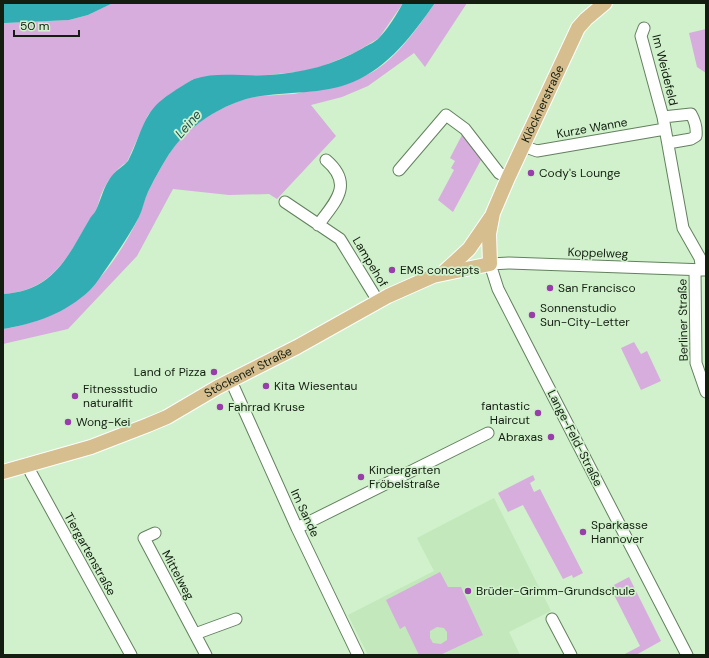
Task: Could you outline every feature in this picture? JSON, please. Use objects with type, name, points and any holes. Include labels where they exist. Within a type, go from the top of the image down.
[{"type":"main road","name":"Klöcknerstraße","points":[[493,214],[508,178],[578,28],[601,4]]},
{"type":"main road","name":"Lange-Feld-Straße","points":[[490,264],[489,234],[493,214]]},
{"type":"main road","points":[[442,274],[469,249],[493,214]]},
{"type":"main road","name":"Stöckener Straße","points":[[3,472],[27,464],[92,447],[167,417],[231,381],[297,347],[378,301],[419,282],[442,274],[490,264]]},
{"type":"street","name":"Im Weidefeld","points":[[644,28],[641,36],[663,117],[683,228],[700,258],[701,270]]},
{"type":"street","name":"Im Weidefeld","points":[[663,117],[691,114],[694,119],[696,136],[691,139],[668,143]]},
{"type":"street","points":[[399,170],[446,115],[465,129],[499,173],[508,178]]},
{"type":"street","name":"Kurze Wanne","points":[[523,146],[537,151],[665,129]]},
{"type":"street","points":[[318,225],[338,198],[340,191],[339,174],[326,160]]},
{"type":"street","name":"Lampehof","points":[[284,202],[340,239],[378,301]]},
{"type":"street","name":"Koppelweg","points":[[490,264],[509,263],[701,270]]},
{"type":"street","name":"Lange-Feld-Straße","points":[[490,264],[498,289],[687,655]]},
{"type":"street","name":"Berliner Straße","points":[[701,270],[696,363],[706,392]]},
{"type":"street","name":"Im Sande","points":[[231,381],[297,528],[358,655]]},
{"type":"street","points":[[297,528],[488,433]]},
{"type":"street","name":"Tiergartenstraße","points":[[27,464],[67,540],[131,655]]},
{"type":"street","name":"Mittelweg","points":[[155,532],[144,538],[206,655]]},
{"type":"street","points":[[195,634],[236,619]]},
{"type":"street","points":[[552,619],[571,655]]},
{"type":"shaded area","points":[[113,3],[403,3],[379,38],[354,53],[323,66],[305,71],[268,75],[193,79],[162,100],[148,115],[127,162],[115,172],[108,181],[100,197],[97,208],[73,247],[56,270],[34,287],[20,292],[3,294],[3,23],[69,20],[88,15]]},
{"type":"shaded area","points":[[435,3],[467,3],[425,67],[414,53],[368,86],[342,97],[311,105],[336,136],[277,199],[269,194],[229,195],[173,189],[137,256],[68,329],[3,344],[3,329],[28,324],[49,316],[69,305],[86,292],[101,277],[115,259],[127,239],[139,217],[148,192],[164,162],[178,141],[190,129],[216,112],[245,99],[259,96],[299,93],[356,79],[374,71],[385,64],[404,45]]},
{"type":"shaded area","points":[[706,29],[706,73],[697,67],[689,33]]},
{"type":"shaded area","points":[[463,133],[482,158],[453,212],[438,200],[454,170],[451,168],[455,161],[450,158]]},
{"type":"shaded area","points":[[634,342],[641,354],[647,351],[661,381],[641,390],[621,348]]},
{"type":"shaded area","points":[[533,475],[535,480],[530,483],[534,492],[540,489],[583,573],[573,578],[572,575],[563,579],[523,505],[508,512],[498,493]]},
{"type":"shaded area","name":"Brüder-Grimm-Grundschule","points":[[494,498],[551,611],[509,632],[520,655],[368,655],[348,615],[434,571],[417,538]]},
{"type":"shaded area","points":[[440,572],[448,587],[461,587],[483,635],[440,655],[419,655],[405,626],[400,629],[386,600]],"holes":[[[437,627],[444,628],[447,632],[447,640],[441,644],[433,643],[430,638],[430,631]]]},
{"type":"shaded area","points":[[629,577],[661,641],[636,655],[623,655],[640,646],[610,587]]},
{"type":"water","points":[[3,3],[113,3],[88,15],[69,20],[3,23]]},
{"type":"water","name":"Leine","points":[[403,3],[435,3],[409,38],[389,59],[366,76],[353,82],[329,89],[267,95],[245,99],[216,112],[191,129],[169,154],[145,198],[140,214],[132,230],[90,290],[71,305],[50,316],[38,321],[3,329],[3,294],[20,292],[34,287],[56,270],[73,247],[98,206],[109,180],[128,161],[150,112],[163,99],[194,79],[212,75],[281,74],[318,67],[341,59],[379,38],[389,26]]},
{"type":"place","name":"Cody's Lounge","points":[[531,173]]},
{"type":"place","name":"EMS concepts","points":[[392,270]]},
{"type":"place","name":"San Francisco","points":[[550,288]]},
{"type":"place","name":"Sonnenstudio Sun-City-Letter","points":[[532,315]]},
{"type":"place","name":"Land of Pizza","points":[[214,372]]},
{"type":"place","name":"Kita Wiesentau","points":[[266,386]]},
{"type":"place","name":"Fitnessstudio naturalfit","points":[[75,396]]},
{"type":"place","name":"Fahrrad Kruse","points":[[220,407]]},
{"type":"place","name":"fantastic Haircut","points":[[538,413]]},
{"type":"place","name":"Wong-Kei","points":[[68,422]]},
{"type":"place","name":"Abraxas","points":[[551,437]]},
{"type":"place","name":"Kindergarten Fröbelstraße","points":[[361,477]]},
{"type":"place","name":"Sparkasse Hannover","points":[[583,532]]},
{"type":"place","name":"Brüder-Grimm-Grundschule","points":[[468,591]]}]
